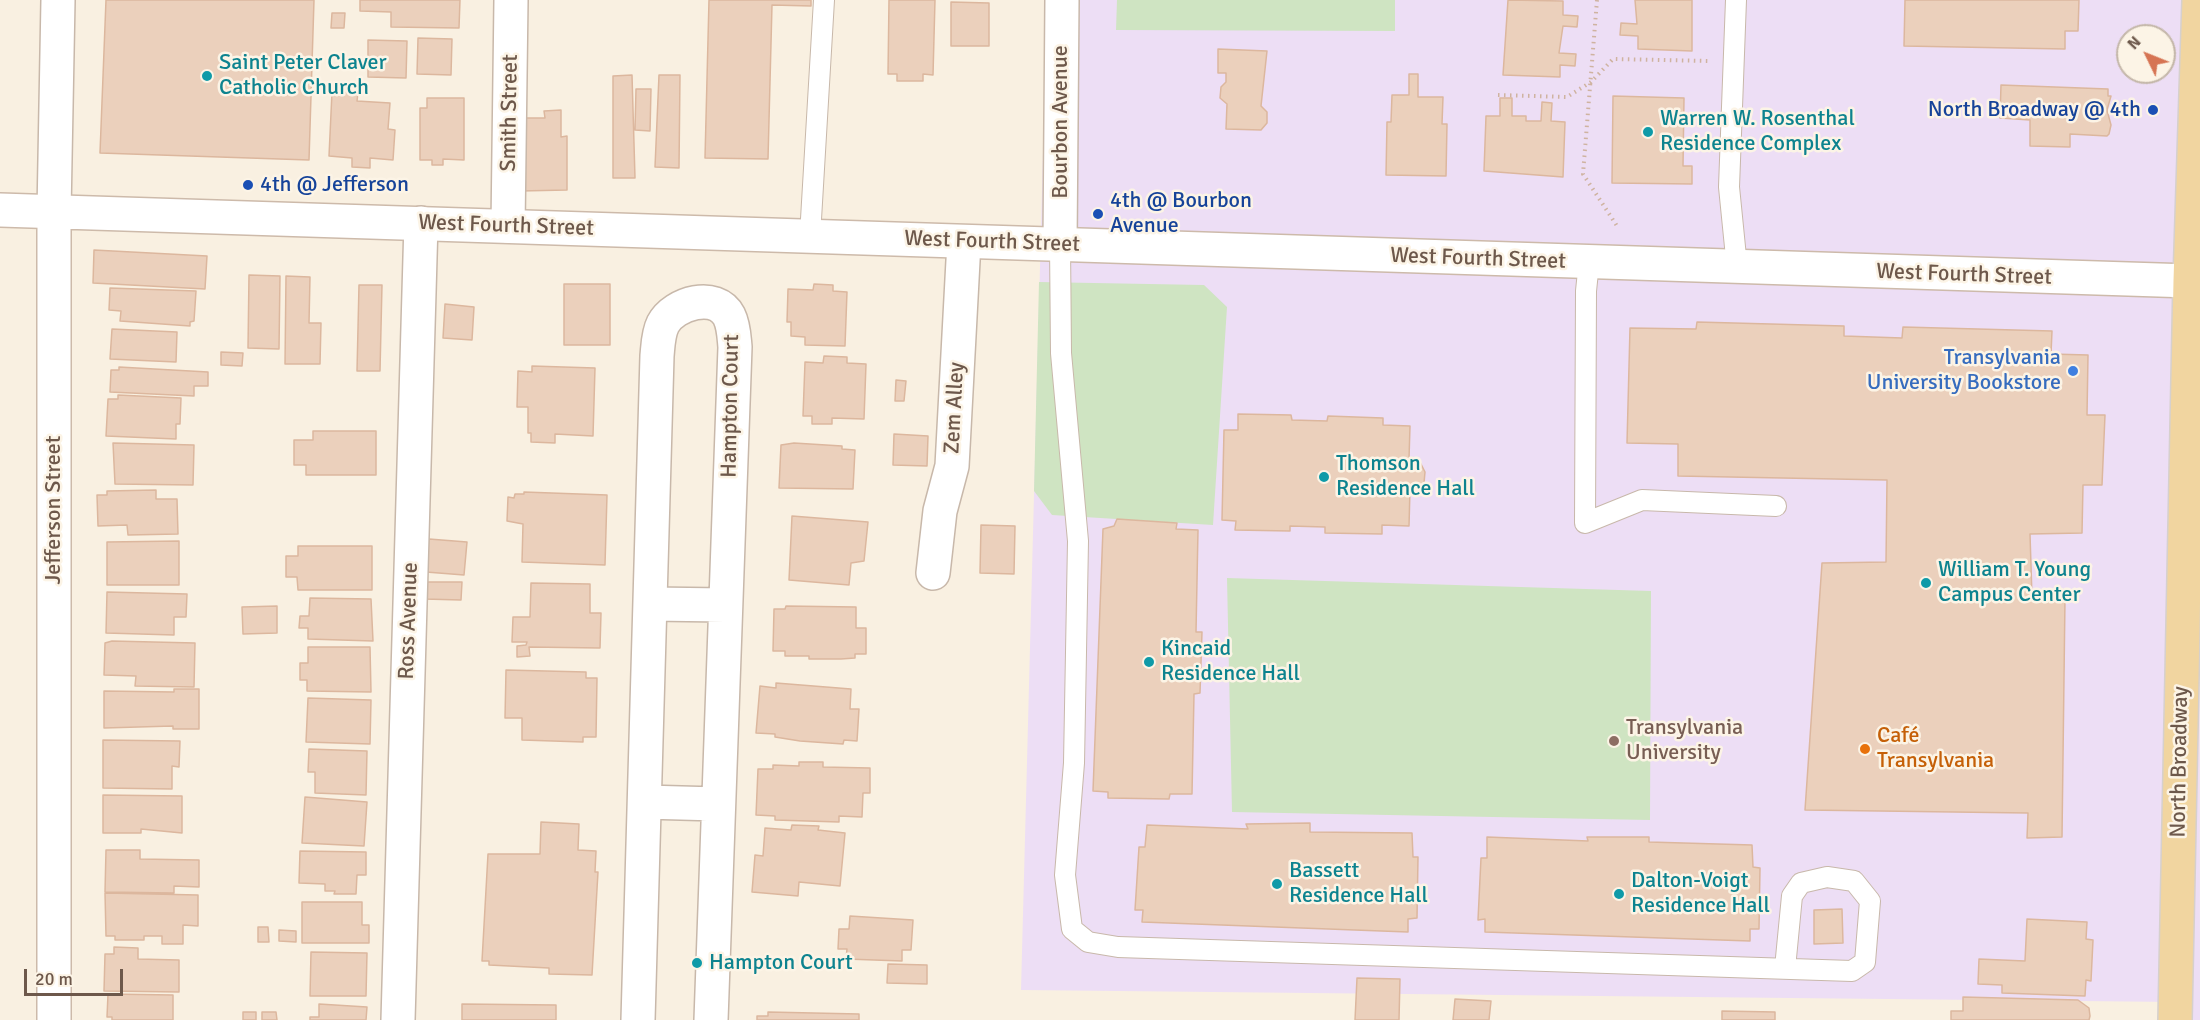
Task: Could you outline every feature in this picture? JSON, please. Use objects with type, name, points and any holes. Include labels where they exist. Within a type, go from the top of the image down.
[{"type":"main road","name":"North Broadway","points":[[2175,1020],[2195,282],[2199,0]]},
{"type":"street","name":"Jefferson Street","points":[[54,1020],[54,212],[58,0]]},
{"type":"street","name":"Smith Street","points":[[508,226],[511,0]]},
{"type":"street","name":"Bourbon Avenue","points":[[1060,244],[1062,0]]},
{"type":"street","name":"West Fourth Street","points":[[0,210],[2195,282]]},
{"type":"street","name":"Ross Avenue","points":[[398,1020],[421,223]]},
{"type":"street","name":"Zem Alley","points":[[933,573],[940,511],[952,466],[964,242]]},
{"type":"street","name":"Hampton Court","points":[[638,1020],[659,337],[672,313],[684,305],[700,302],[712,303],[728,313],[734,328],[711,1020]]},
{"type":"street","points":[[651,604],[725,605]]},
{"type":"street","points":[[645,802],[717,804]]},
{"type":"lane","points":[[810,236],[824,0]]},
{"type":"lane","points":[[1736,0],[1729,187],[1737,267]]},
{"type":"lane","points":[[1060,244],[1061,353],[1078,541],[1074,763],[1065,875],[1072,929],[1088,942],[1118,947],[1852,971],[1865,962],[1870,901],[1854,881],[1827,877],[1801,883],[1792,896],[1785,968]]},
{"type":"lane","points":[[1589,262],[1585,523],[1642,500],[1776,506]]},
{"type":"path","points":[[1597,0],[1583,174],[1617,226]]},
{"type":"path","points":[[1498,95],[1567,97],[1591,82],[1613,59],[1708,61]]},
{"type":"shaded area","name":"Transylvania University","points":[[1047,0],[2199,0],[2200,1020],[2175,1020],[2175,1002],[1021,990]]},
{"type":"green space","points":[[1117,0],[1395,0],[1395,31],[1116,30]]},
{"type":"green space","points":[[1039,282],[1204,285],[1227,307],[1213,525],[1052,515],[1034,491]]},
{"type":"green space","points":[[1227,578],[1651,591],[1650,820],[1232,812]]},
{"type":"building","name":"Saint Peter Claver Catholic Church","points":[[106,0],[314,0],[309,160],[100,153]]},
{"type":"building","points":[[360,0],[460,0],[459,28],[391,27],[391,12],[360,11]]},
{"type":"building","points":[[709,0],[811,0],[811,6],[772,5],[768,159],[705,158]]},
{"type":"building","points":[[889,0],[935,0],[933,75],[923,74],[923,81],[897,81],[897,74],[888,74]]},
{"type":"building","points":[[1508,0],[1563,1],[1563,15],[1578,16],[1577,27],[1563,26],[1559,53],[1576,54],[1575,66],[1560,65],[1560,77],[1503,75]]},
{"type":"building","name":"Warren W. Rosenthal Residence Complex","points":[[1635,0],[1692,0],[1692,51],[1638,49],[1638,36],[1620,35],[1621,23],[1637,24]]},
{"type":"building","points":[[1905,0],[2079,0],[2078,31],[2065,31],[2065,49],[1904,46]]},
{"type":"building","points":[[951,2],[989,3],[989,46],[951,46]]},
{"type":"building","points":[[332,13],[345,13],[344,28],[331,28]]},
{"type":"building","points":[[418,38],[452,39],[451,75],[417,74]]},
{"type":"building","points":[[368,40],[407,41],[406,78],[368,77]]},
{"type":"building","points":[[1218,49],[1267,51],[1261,106],[1267,112],[1267,123],[1261,130],[1226,129],[1227,104],[1220,98],[1221,87],[1226,82],[1226,73],[1218,73]]},
{"type":"building","points":[[1409,74],[1418,74],[1418,97],[1443,97],[1442,124],[1447,124],[1446,176],[1386,175],[1387,122],[1391,122],[1392,95],[1409,95]]},
{"type":"building","points":[[632,75],[635,178],[613,178],[613,76]]},
{"type":"building","points":[[659,75],[680,75],[679,168],[655,167]]},
{"type":"building","points":[[2001,85],[2108,89],[2108,96],[2111,96],[2107,110],[2111,125],[2109,134],[2107,136],[2070,134],[2070,147],[2030,146],[2030,120],[2000,118]]},
{"type":"building","points":[[636,89],[651,89],[650,131],[635,130]]},
{"type":"building","points":[[332,92],[358,93],[357,101],[390,103],[388,129],[395,130],[393,160],[370,158],[370,168],[352,167],[352,158],[329,156]]},
{"type":"building","name":"Warren W. Rosenthal Residence Complex","points":[[1613,96],[1684,98],[1683,166],[1692,166],[1692,184],[1612,183]]},
{"type":"building","points":[[427,98],[464,98],[464,160],[443,159],[443,165],[432,165],[432,160],[420,160],[420,108],[427,108]]},
{"type":"building","points":[[1500,98],[1512,98],[1512,116],[1526,116],[1526,121],[1541,121],[1542,102],[1552,103],[1551,121],[1565,122],[1563,177],[1484,171],[1486,116],[1500,116]]},
{"type":"building","points":[[561,110],[561,137],[567,136],[567,190],[520,191],[519,118],[545,118],[544,111]]},
{"type":"building","points":[[94,250],[207,256],[205,289],[93,283]]},
{"type":"building","points":[[249,275],[280,276],[279,349],[248,348]]},
{"type":"building","points":[[286,276],[310,277],[309,323],[321,323],[320,364],[285,364]]},
{"type":"building","points":[[564,284],[610,284],[610,345],[564,345]]},
{"type":"building","points":[[814,284],[833,285],[833,291],[847,292],[845,346],[805,345],[805,337],[791,336],[791,322],[787,322],[788,289],[813,290]]},
{"type":"building","points":[[359,285],[382,285],[380,371],[357,371]]},
{"type":"building","points":[[110,288],[196,291],[194,321],[190,322],[190,326],[120,321],[121,311],[109,310]]},
{"type":"building","points":[[445,304],[474,307],[472,340],[443,338]]},
{"type":"building","name":"William T. Young Campus Center","points":[[1697,322],[1844,326],[1844,336],[1902,338],[1903,327],[2052,331],[2051,354],[2088,355],[2087,415],[2105,415],[2102,485],[2083,485],[2082,533],[2030,534],[2032,597],[2065,598],[2062,837],[2027,838],[2028,813],[1805,810],[1822,563],[1886,562],[1887,480],[1678,476],[1678,444],[1627,443],[1630,328],[1696,329]]},
{"type":"building","points":[[112,329],[177,332],[176,362],[110,359]]},
{"type":"building","points":[[221,352],[243,353],[242,366],[221,365]]},
{"type":"building","points":[[824,356],[847,357],[847,363],[866,364],[864,419],[832,418],[832,424],[812,424],[812,416],[803,416],[805,362],[823,363]]},
{"type":"building","points":[[532,366],[595,368],[593,436],[555,434],[555,443],[531,442],[531,433],[528,433],[528,407],[517,407],[518,371],[532,372]]},
{"type":"building","points":[[119,367],[208,372],[208,386],[194,386],[194,396],[110,392],[111,370],[119,370]]},
{"type":"building","points":[[896,380],[906,381],[904,401],[895,401]]},
{"type":"building","points":[[118,395],[181,398],[180,424],[176,424],[176,439],[106,436],[108,399],[118,399]]},
{"type":"building","name":"Thomson Residence Hall","points":[[1238,414],[1291,415],[1292,420],[1327,421],[1328,416],[1383,418],[1383,425],[1410,426],[1409,459],[1419,460],[1425,472],[1424,483],[1419,489],[1410,489],[1409,526],[1382,525],[1382,534],[1325,533],[1325,527],[1290,526],[1290,531],[1235,530],[1236,521],[1222,520],[1224,430],[1238,430]]},
{"type":"building","points":[[313,431],[376,431],[376,475],[306,475],[306,465],[294,465],[294,440],[313,440]]},
{"type":"building","points":[[894,434],[928,436],[927,466],[893,465]]},
{"type":"building","points":[[113,443],[194,445],[193,485],[115,484]]},
{"type":"building","points":[[794,443],[842,446],[842,449],[855,450],[853,489],[779,488],[781,445]]},
{"type":"building","points":[[156,490],[156,499],[177,499],[178,534],[128,535],[127,525],[98,526],[97,495],[107,495],[107,491]]},
{"type":"building","points":[[524,492],[607,495],[605,565],[522,562],[523,524],[507,521],[508,497],[514,498],[515,494],[524,494]]},
{"type":"building","points":[[792,516],[868,522],[864,561],[851,563],[849,585],[789,580]]},
{"type":"building","name":"Kincaid Residence Hall","points":[[1117,519],[1177,523],[1176,529],[1198,530],[1196,632],[1202,632],[1200,693],[1194,694],[1192,794],[1170,794],[1169,799],[1108,798],[1108,792],[1093,791],[1103,529],[1114,526]]},
{"type":"building","points":[[981,525],[1015,526],[1014,574],[980,573]]},
{"type":"building","points":[[429,539],[467,542],[464,575],[426,572]]},
{"type":"building","points":[[179,541],[179,585],[107,585],[107,542]]},
{"type":"building","points":[[298,546],[372,546],[372,590],[298,590],[297,577],[286,577],[286,556],[298,556]]},
{"type":"building","points":[[424,582],[462,582],[461,600],[424,599]]},
{"type":"building","points":[[531,583],[590,584],[590,613],[601,613],[600,648],[529,647],[530,656],[517,657],[517,646],[526,645],[527,642],[512,642],[513,617],[530,617]]},
{"type":"building","points":[[107,592],[187,594],[186,617],[174,617],[174,635],[106,633]]},
{"type":"building","points":[[310,598],[371,599],[373,641],[308,639],[308,628],[299,628],[300,616],[309,616]]},
{"type":"building","points":[[277,606],[277,633],[243,634],[242,607]]},
{"type":"building","points":[[786,606],[856,607],[856,628],[866,628],[866,654],[855,654],[855,658],[809,659],[809,656],[785,656],[785,651],[773,651],[774,609],[785,609]]},
{"type":"building","points":[[112,641],[195,643],[194,687],[135,686],[136,676],[104,675],[105,643]]},
{"type":"building","points":[[308,647],[370,647],[371,692],[307,691],[307,680],[300,680],[300,663],[308,663]]},
{"type":"building","points":[[506,670],[586,672],[586,678],[597,678],[596,737],[583,737],[583,742],[522,740],[522,718],[505,718]]},
{"type":"building","points":[[776,683],[851,689],[850,709],[859,709],[857,741],[844,740],[843,744],[800,741],[775,737],[775,734],[756,733],[760,686],[776,688]]},
{"type":"building","points":[[174,689],[199,689],[199,729],[173,729],[173,726],[104,728],[104,691],[174,692]]},
{"type":"building","points":[[308,698],[371,700],[370,744],[306,742]]},
{"type":"building","points":[[103,740],[180,741],[179,767],[172,766],[172,789],[103,788]]},
{"type":"building","points":[[309,749],[367,751],[366,795],[315,793],[315,772],[308,772]]},
{"type":"building","points":[[799,762],[823,762],[823,767],[870,768],[870,793],[863,793],[862,817],[839,816],[839,822],[775,820],[775,816],[756,815],[758,769],[773,769],[773,765],[799,766]]},
{"type":"building","points":[[103,795],[182,796],[182,833],[141,829],[141,833],[103,833]]},
{"type":"building","points":[[305,797],[367,802],[364,846],[302,843]]},
{"type":"building","points":[[541,822],[579,824],[578,850],[596,851],[595,872],[598,872],[592,975],[549,974],[549,968],[489,965],[489,961],[482,961],[488,854],[540,854]]},
{"type":"building","name":"Bassett Residence Hall","points":[[1310,823],[1310,832],[1412,833],[1413,857],[1418,857],[1417,918],[1408,919],[1408,932],[1142,922],[1143,910],[1135,910],[1139,847],[1145,847],[1147,825],[1248,829],[1246,824]]},
{"type":"building","points":[[792,825],[819,826],[818,830],[845,833],[840,886],[799,882],[798,896],[752,892],[755,855],[763,856],[765,828],[791,830]]},
{"type":"building","name":"Dalton-Voigt Residence Hall","points":[[1487,837],[1588,841],[1587,837],[1649,837],[1649,842],[1752,845],[1753,867],[1760,868],[1759,929],[1750,929],[1750,941],[1485,932],[1485,919],[1478,920],[1481,858],[1487,858]]},
{"type":"building","points":[[106,850],[140,850],[140,859],[199,860],[199,887],[174,886],[174,893],[105,892]]},
{"type":"building","points":[[300,851],[366,852],[366,875],[357,875],[356,894],[334,894],[335,891],[325,891],[325,884],[299,883]]},
{"type":"building","points":[[105,893],[198,895],[198,926],[183,925],[183,944],[162,944],[162,936],[144,936],[144,940],[115,940],[115,936],[106,936]]},
{"type":"building","points":[[302,902],[362,902],[362,925],[369,925],[369,943],[302,943]]},
{"type":"building","points":[[1842,909],[1843,943],[1814,944],[1814,910]]},
{"type":"building","points":[[850,916],[913,920],[911,950],[902,950],[902,961],[846,959],[847,949],[838,949],[839,929],[849,929]]},
{"type":"building","points":[[2027,919],[2087,922],[2086,939],[2093,940],[2091,981],[2086,980],[2085,996],[2002,993],[2002,985],[1978,984],[1979,959],[2025,961]]},
{"type":"building","points":[[258,927],[268,927],[269,942],[258,942]]},
{"type":"building","points":[[279,930],[296,931],[296,942],[279,941]]},
{"type":"building","points":[[114,947],[138,948],[138,959],[179,960],[179,992],[104,991],[105,954],[114,954]]},
{"type":"building","points":[[311,952],[367,953],[366,996],[310,996]]},
{"type":"building","points":[[888,964],[927,965],[927,984],[887,983]]},
{"type":"building","points":[[1357,978],[1400,979],[1399,1020],[1355,1020]]},
{"type":"building","points":[[108,994],[173,995],[173,1020],[112,1020],[112,1017],[107,1017]]},
{"type":"building","points":[[1963,997],[2078,1000],[2089,1008],[2090,1016],[2089,1020],[1951,1020],[1951,1011],[1963,1011]]},
{"type":"building","points":[[1455,999],[1491,1001],[1489,1020],[1453,1020]]},
{"type":"building","points":[[319,1004],[367,1007],[366,1020],[310,1020],[310,1017],[319,1017]]},
{"type":"building","points":[[462,1004],[556,1005],[556,1020],[462,1020]]},
{"type":"building","points":[[1722,1011],[1775,1012],[1775,1020],[1722,1020]]},
{"type":"building","points":[[243,1012],[256,1012],[256,1020],[243,1020]]},
{"type":"building","points":[[262,1012],[276,1012],[277,1020],[262,1020]]},
{"type":"building","points":[[768,1012],[859,1014],[859,1020],[757,1020],[757,1016],[768,1016]]},
{"type":"place","name":"Saint Peter Claver Catholic Church","points":[[207,76]]},
{"type":"place","name":"North Broadway @ 4th","points":[[2153,110]]},
{"type":"place","name":"Warren W. Rosenthal Residence Complex","points":[[1648,132]]},
{"type":"place","name":"4th @ Jefferson","points":[[248,185]]},
{"type":"place","name":"4th @ Bourbon Avenue","points":[[1098,214]]},
{"type":"place","name":"Transylvania University Bookstore","points":[[2073,371]]},
{"type":"place","name":"Thomson Residence Hall","points":[[1324,477]]},
{"type":"place","name":"William T. Young Campus Center","points":[[1926,583]]},
{"type":"place","name":"Kincaid Residence Hall","points":[[1149,662]]},
{"type":"place","name":"Transylvania University","points":[[1614,741]]},
{"type":"place","name":"Café Transylvania","points":[[1865,749]]},
{"type":"place","name":"Bassett Residence Hall","points":[[1277,884]]},
{"type":"place","name":"Dalton-Voigt Residence Hall","points":[[1619,894]]},
{"type":"place","name":"Hampton Court","points":[[697,963]]}]
